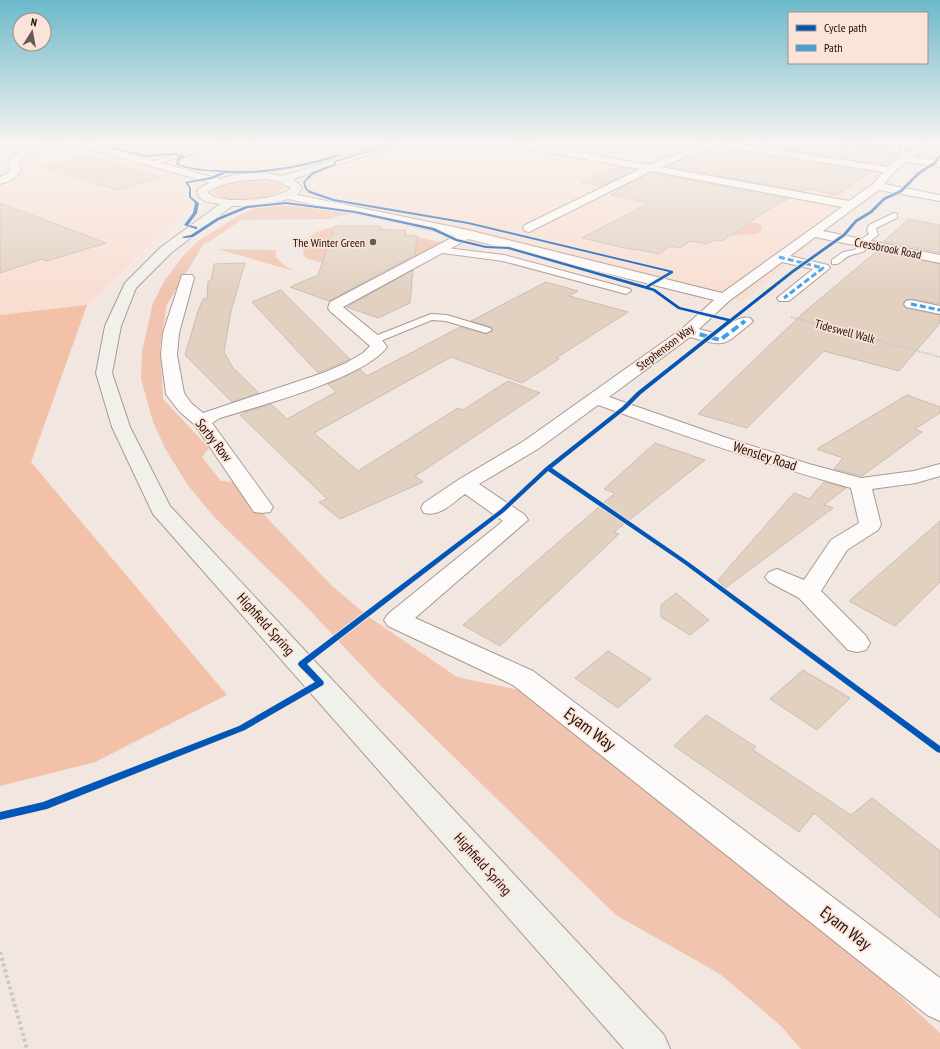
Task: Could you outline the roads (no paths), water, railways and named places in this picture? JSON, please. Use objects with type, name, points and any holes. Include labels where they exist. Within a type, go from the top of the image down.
[{"type":"main road","points":[[202,193],[203,196],[209,199],[229,203],[263,202],[288,196],[292,193]]},
{"type":"main road","name":"Highfield Spring","points":[[229,203],[166,250],[130,286],[113,326],[104,373],[121,427],[161,510],[650,1049]]},
{"type":"street","points":[[529,228],[600,193]]},
{"type":"street","points":[[786,193],[851,205]]},
{"type":"street","name":"Stephenson Way","points":[[432,508],[465,484],[531,445],[596,398],[688,331],[724,298],[867,193]]},
{"type":"street","points":[[914,193],[940,198]]},
{"type":"street","points":[[288,196],[364,210],[468,234],[724,298]]},
{"type":"street","name":"Cressbrook Road","points":[[812,233],[940,259]]},
{"type":"street","points":[[202,421],[214,414],[314,382],[363,361],[375,353],[379,347],[374,340],[335,308],[334,305],[468,234]]},
{"type":"street","points":[[779,257],[824,268],[784,298]]},
{"type":"street","name":"Sorby Row","points":[[187,278],[170,333],[169,355],[175,394],[185,407],[202,421],[262,507]]},
{"type":"street","points":[[912,304],[940,310]]},
{"type":"street","points":[[688,331],[720,340],[745,321]]},
{"type":"street","name":"Wensley Road","points":[[596,398],[774,459],[862,484],[916,477],[940,470]]},
{"type":"street","name":"Eyam Way","points":[[465,484],[517,520],[397,620],[522,678],[620,752],[940,1002]]},
{"type":"street","points":[[808,592],[839,545],[870,525],[862,484]]},
{"type":"street","points":[[777,577],[808,592],[857,643]]},
{"type":"lane","points":[[835,262],[846,254],[857,252],[874,234],[870,230],[872,227],[894,216]]},
{"type":"lane","points":[[438,250],[504,258],[626,291]]},
{"type":"lane","points":[[374,340],[431,317],[447,318],[486,330]]},
{"type":"place","name":"The Winter Green","points":[[373,242]]}]
